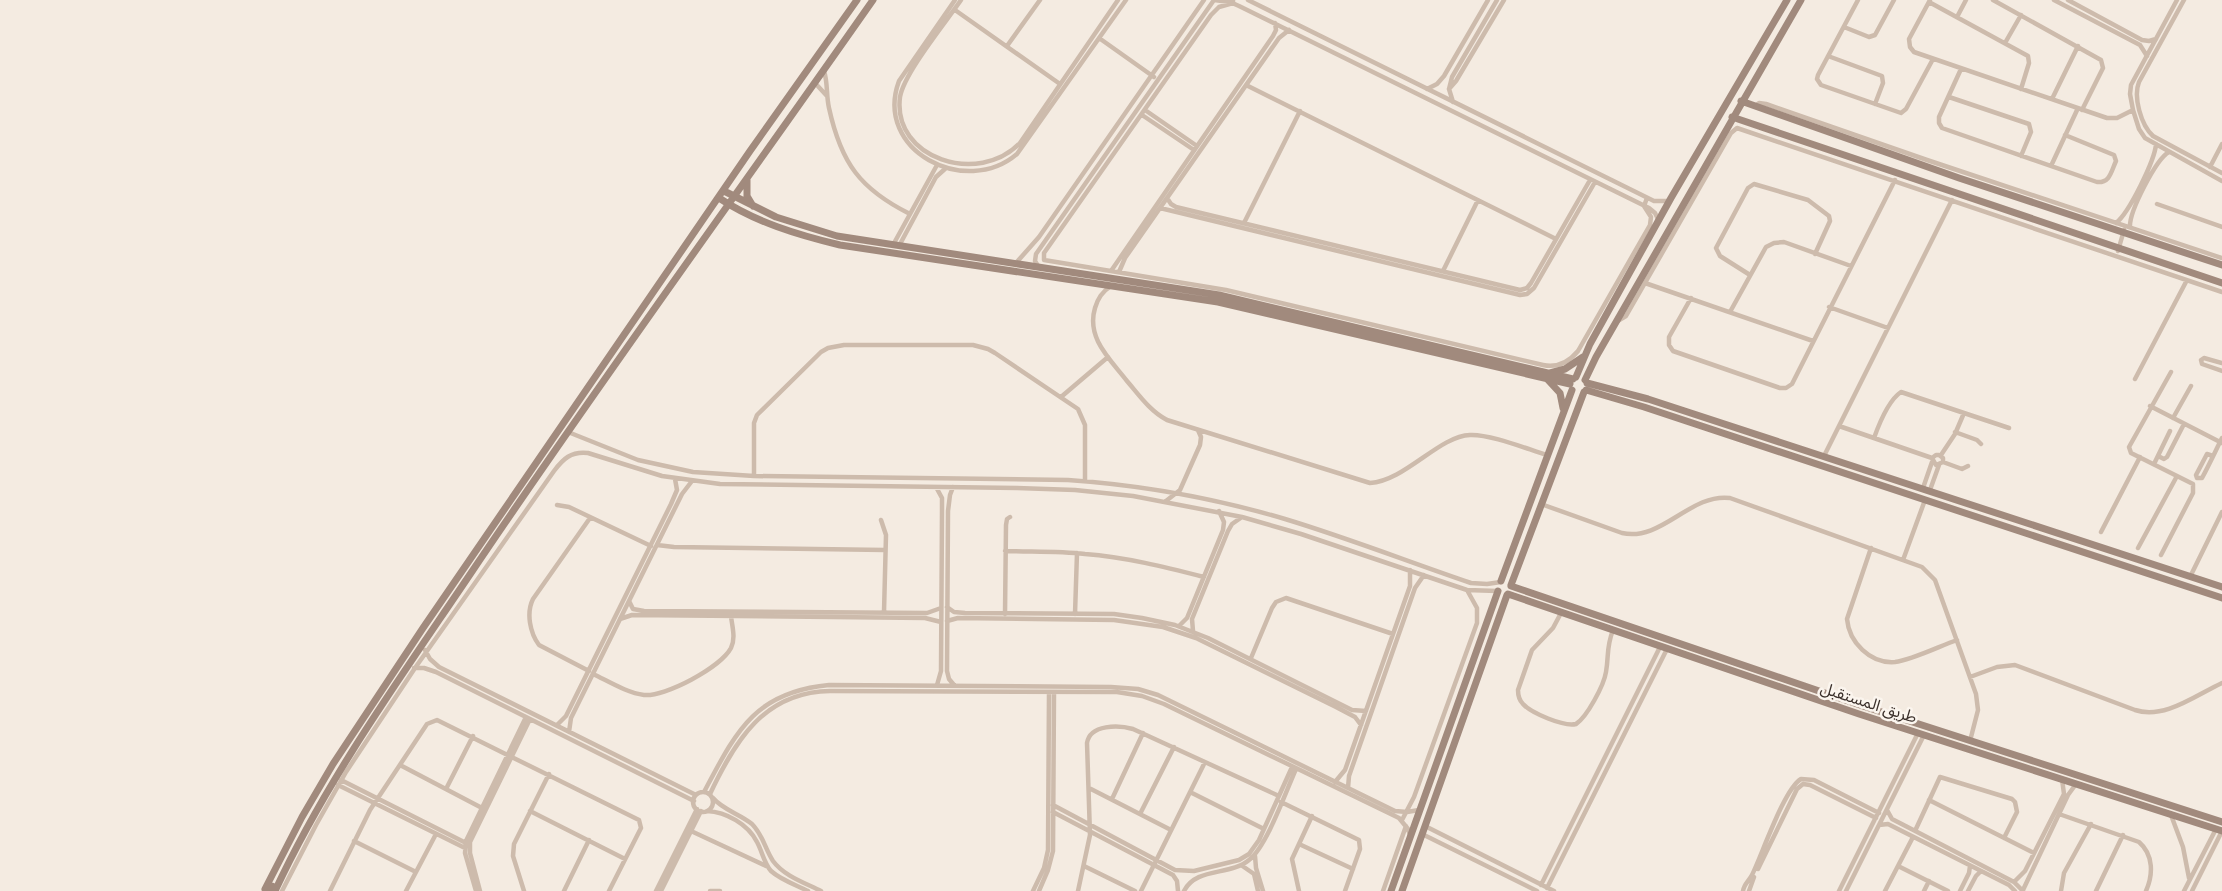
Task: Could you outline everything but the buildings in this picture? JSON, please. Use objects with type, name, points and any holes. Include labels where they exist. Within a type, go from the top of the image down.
[{"type":"street","points":[[265,891],[333,764],[760,137],[857,0]]},
{"type":"street","points":[[425,649],[465,583],[568,432],[873,0]]},
{"type":"street","points":[[955,0],[899,81],[894,103],[911,147],[938,165],[974,171],[1000,165],[1017,154],[1060,84],[1126,0]]},
{"type":"street","points":[[962,0],[904,83],[900,103],[901,124],[911,138],[926,152],[947,161],[973,165],[1006,156],[1034,127],[1096,39],[1118,0]]},
{"type":"street","points":[[1007,46],[1040,0]]},
{"type":"street","points":[[1016,263],[1039,237],[1204,0]]},
{"type":"street","points":[[1647,198],[1644,206],[1651,219],[1644,234],[1578,351],[1567,362],[1553,366],[1226,290],[1047,262],[1043,256],[1158,80],[1214,0],[1233,2],[1592,181],[1644,206],[1652,209],[1660,222]]},
{"type":"street","points":[[1248,0],[1647,198],[1659,203],[1670,201]]},
{"type":"street","points":[[1427,89],[1437,84],[1445,74],[1488,0]]},
{"type":"street","points":[[1453,102],[1449,89],[1452,77],[1497,0]]},
{"type":"street","points":[[1449,89],[1504,0]]},
{"type":"street","points":[[1391,891],[1498,585],[1584,356],[1670,201],[1787,0]]},
{"type":"street","points":[[1402,891],[1511,591],[1511,585],[1596,357],[1801,0]]},
{"type":"street","points":[[1858,0],[1818,75],[1817,79],[1821,86],[1895,111],[1904,111],[1934,59]]},
{"type":"street","points":[[1844,27],[1869,37],[1875,35],[1894,0]]},
{"type":"street","points":[[1957,17],[1966,0]]},
{"type":"street","points":[[1993,0],[2099,58],[2103,65],[2051,166]]},
{"type":"street","points":[[2054,0],[2140,45],[2146,56]]},
{"type":"street","points":[[2068,0],[2142,40],[2156,39]]},
{"type":"street","points":[[2177,0],[2130,88],[2133,110],[2141,132],[2155,145],[2222,173]]},
{"type":"street","points":[[2184,0],[2136,90],[2146,128],[2153,136],[2170,150],[2222,181]]},
{"type":"street","points":[[2021,89],[2029,58],[1929,1],[1908,42],[1914,52],[1961,69],[2110,119],[2133,110]]},
{"type":"street","points":[[1038,266],[1035,256],[1125,132],[1143,112],[1213,12],[1224,4],[1233,2]]},
{"type":"street","points":[[955,10],[1060,84]]},
{"type":"street","points":[[2005,43],[2021,15]]},
{"type":"street","points":[[1778,16],[1781,21],[1788,22]]},
{"type":"street","points":[[1119,272],[1123,262],[1246,85],[1274,34],[1275,23]]},
{"type":"street","points":[[1111,271],[1195,148],[1264,55],[1289,30]]},
{"type":"street","points":[[1192,31],[1198,35]]},
{"type":"street","points":[[1769,31],[1775,32],[1779,37]]},
{"type":"street","points":[[1096,39],[1158,80]]},
{"type":"street","points":[[2052,99],[2078,46]]},
{"type":"street","points":[[1828,56],[1882,76],[1883,83],[1875,104]]},
{"type":"street","points":[[1961,69],[1939,117],[1942,128],[2097,182],[2108,179],[2116,161],[2114,155],[2065,135]]},
{"type":"street","points":[[824,71],[827,96],[838,140],[853,170],[874,193],[910,214]]},
{"type":"street","points":[[1445,74],[1452,77]]},
{"type":"street","points":[[815,82],[827,96]]},
{"type":"street","points":[[1246,85],[1556,239]]},
{"type":"street","points":[[1948,97],[2031,126],[2031,132],[2021,156]]},
{"type":"street","points":[[1741,101],[1959,178],[2222,258]]},
{"type":"street","points":[[1244,223],[1300,111]]},
{"type":"street","points":[[1143,112],[1195,148]]},
{"type":"street","points":[[1732,117],[1743,124],[1895,180],[2222,292]]},
{"type":"street","points":[[1489,130],[1493,122]]},
{"type":"street","points":[[1743,124],[2222,283]]},
{"type":"street","points":[[1616,322],[1626,316],[1731,133],[1743,124]]},
{"type":"street","points":[[760,137],[762,145],[771,145]]},
{"type":"street","points":[[2115,226],[2125,214],[2153,158],[2155,145],[2160,141]]},
{"type":"street","points":[[2210,167],[2222,144]]},
{"type":"street","points":[[2116,256],[2132,212],[2160,159],[2170,150]]},
{"type":"street","points":[[896,245],[933,179],[938,165]]},
{"type":"street","points":[[896,245],[910,214],[933,179],[946,168]]},
{"type":"street","points":[[749,176],[746,190],[755,208]]},
{"type":"street","points":[[1691,298],[1669,337],[1670,347],[1677,354],[1784,388],[1791,384],[1895,180]]},
{"type":"street","points":[[1167,198],[1179,211],[1513,289],[1525,289],[1530,285],[1592,181]]},
{"type":"street","points":[[1160,208],[1244,223],[1518,295],[1525,294],[1534,288],[1592,181]]},
{"type":"street","points":[[1750,275],[1719,256],[1716,248],[1748,188],[1754,184],[1808,200],[1829,216],[1830,221],[1815,254]]},
{"type":"street","points":[[721,194],[765,222],[840,245],[1111,286],[1145,287]]},
{"type":"street","points":[[731,200],[816,230],[896,245],[1038,266],[1158,289],[1648,399],[2222,588]]},
{"type":"street","points":[[1443,272],[1478,200]]},
{"type":"street","points":[[1824,456],[1952,200]]},
{"type":"street","points":[[2157,204],[2222,227]]},
{"type":"street","points":[[2127,228],[2222,266]]},
{"type":"street","points":[[1039,237],[1045,242]]},
{"type":"street","points":[[1730,312],[1766,247],[1774,243],[1784,242],[1851,266]]},
{"type":"street","points":[[2135,379],[2187,280]]},
{"type":"street","points":[[1093,283],[1099,296]]},
{"type":"street","points":[[1645,283],[1813,341]]},
{"type":"street","points":[[1111,286],[1099,296],[1092,318],[1097,342],[1154,412],[1167,420],[1370,483],[1392,477],[1464,435],[1478,435],[1547,455]]},
{"type":"street","points":[[651,298],[652,304],[657,305]]},
{"type":"street","points":[[1829,307],[1888,328]]},
{"type":"street","points":[[639,316],[644,317],[646,321]]},
{"type":"street","points":[[1590,344],[1589,355],[1596,357]]},
{"type":"street","points":[[754,476],[754,423],[757,415],[821,352],[836,345],[980,346],[995,353],[1078,409],[1085,424],[1085,481]]},
{"type":"street","points":[[1545,376],[1565,369],[1584,356]]},
{"type":"street","points":[[1061,396],[1108,357]]},
{"type":"street","points":[[2222,363],[2204,358],[2200,360],[2202,364],[2222,371]]},
{"type":"street","points":[[2162,555],[2194,490],[2193,484],[2131,453],[2129,447],[2171,372]]},
{"type":"street","points":[[1545,376],[1557,388],[1562,399],[1563,410]]},
{"type":"street","points":[[1573,383],[1577,394],[1585,386]]},
{"type":"street","points":[[1585,386],[2222,598]]},
{"type":"street","points":[[2173,418],[2191,386]]},
{"type":"street","points":[[1874,438],[1884,412],[1900,392],[2009,428]]},
{"type":"street","points":[[1644,407],[1648,399]]},
{"type":"street","points":[[2150,406],[2221,441],[2214,456],[2202,478],[2199,480],[2196,474],[2206,454],[2214,456]]},
{"type":"street","points":[[1926,489],[1941,464],[1941,456],[1964,413]]},
{"type":"street","points":[[2158,456],[2166,458],[2184,424]]},
{"type":"street","points":[[1839,426],[1941,464],[1962,469],[1968,466]]},
{"type":"street","points":[[1166,501],[1178,492],[1200,445],[1201,437],[1198,430]]},
{"type":"street","points":[[568,432],[638,460],[677,470],[754,476],[1085,481],[1178,492],[1294,522],[1471,582],[1487,584],[1507,581],[1511,585]]},
{"type":"street","points":[[1955,432],[1977,440],[1981,444]]},
{"type":"street","points":[[2154,464],[2170,432],[2177,437]]},
{"type":"street","points":[[593,454],[596,445]]},
{"type":"street","points":[[275,891],[329,788],[411,668],[561,462],[577,453],[593,454],[642,471],[692,481],[781,486],[1084,490],[1166,501],[1242,516],[1467,590],[1497,591],[1502,595],[1508,594]]},
{"type":"street","points":[[1926,489],[1932,460],[1936,455],[1941,456]]},
{"type":"street","points":[[2102,532],[2140,457]]},
{"type":"street","points":[[781,486],[782,476]]},
{"type":"street","points":[[2138,548],[2177,476]]},
{"type":"street","points":[[985,478],[985,487]]},
{"type":"street","points":[[674,506],[677,490],[675,479]]},
{"type":"street","points":[[557,725],[571,711],[674,506],[692,481]]},
{"type":"street","points":[[936,487],[941,494],[945,511],[948,607],[944,622],[941,671],[937,685]]},
{"type":"street","points":[[953,487],[945,511],[941,608],[947,671],[949,680],[954,686]]},
{"type":"street","points":[[1178,492],[1181,504]]},
{"type":"street","points":[[1541,504],[1622,533],[1635,535],[1648,532],[1709,500],[1730,498],[1922,567],[1935,580],[1976,694],[1978,710],[1970,741]]},
{"type":"street","points":[[1903,560],[1925,500]]},
{"type":"street","points":[[557,505],[569,507],[654,546],[885,550]]},
{"type":"street","points":[[1179,626],[1192,613],[1224,534],[1224,522],[1219,511]]},
{"type":"street","points":[[2190,577],[2222,512]]},
{"type":"street","points":[[1193,631],[1192,613],[1204,577],[1224,534],[1242,516]]},
{"type":"street","points":[[1005,614],[1005,551],[1007,520],[1010,517]]},
{"type":"street","points":[[590,518],[533,599],[529,612],[534,637],[539,645],[630,691],[643,695],[657,693],[708,670],[731,648],[733,639],[731,616]]},
{"type":"street","points":[[881,520],[886,531],[884,612]]},
{"type":"street","points":[[591,672],[629,601],[654,546]]},
{"type":"street","points":[[1871,548],[1847,619],[1859,648],[1883,660],[1895,662],[1957,640]]},
{"type":"street","points":[[1005,551],[1077,553],[1143,562],[1204,577]]},
{"type":"street","points":[[2108,561],[2111,551]]},
{"type":"street","points":[[474,554],[477,558],[485,553]]},
{"type":"street","points":[[1075,614],[1077,553]]},
{"type":"street","points":[[2116,564],[2120,554]]},
{"type":"street","points":[[1335,782],[1348,771],[1413,587],[1410,570]]},
{"type":"street","points":[[1348,788],[1348,771],[1361,725],[1393,634],[1413,587],[1424,575]]},
{"type":"street","points":[[455,584],[461,579],[465,583]]},
{"type":"street","name":"طريق المستقبل","points":[[1511,585],[1925,726],[2222,822]]},
{"type":"street","points":[[1402,820],[1414,797],[1477,623],[1477,608],[1467,590]]},
{"type":"street","name":"طريق المستقبل","points":[[1508,594],[1921,734],[2216,829]]},
{"type":"street","points":[[1533,603],[1536,594]]},
{"type":"street","points":[[1251,658],[1272,608],[1282,598],[1298,600],[1393,634]]},
{"type":"street","points":[[629,601],[633,609],[644,613],[731,616],[923,615],[941,608]]},
{"type":"street","points":[[948,607],[964,616],[1127,615],[1179,626],[1251,658],[1351,712],[1361,725]]},
{"type":"street","points":[[620,619],[644,613],[884,612],[923,615],[944,622],[964,616],[1075,614],[1140,623],[1185,634],[1351,712],[1366,711]]},
{"type":"street","points":[[1561,613],[1553,628],[1532,650],[1518,690],[1518,697],[1526,707],[1562,724],[1576,724],[1585,715],[1605,678],[1607,648],[1613,630]]},
{"type":"street","points":[[1542,885],[1664,648]]},
{"type":"street","points":[[425,649],[439,667],[557,725],[695,798],[699,810],[661,891]]},
{"type":"street","points":[[1970,676],[1997,667],[2014,665],[2151,714],[2166,710],[2222,683]]},
{"type":"street","points":[[411,668],[424,668],[436,672],[695,798]]},
{"type":"street","points":[[282,891],[340,782],[411,668]]},
{"type":"street","points":[[941,671],[947,671]]},
{"type":"street","points":[[695,798],[704,792],[733,738],[746,723],[763,707],[804,689],[829,685],[855,688],[1052,693],[1111,689]]},
{"type":"street","points":[[707,811],[712,807],[711,796],[741,737],[767,712],[789,699],[823,691],[937,685],[1111,689],[1157,701],[1395,811],[1407,813],[1419,810]]},
{"type":"street","points":[[1039,891],[1052,858],[1052,693]]},
{"type":"street","points":[[1033,891],[1044,868],[1048,850],[1052,693]]},
{"type":"street","points":[[1547,888],[1634,707]]},
{"type":"street","points":[[570,732],[571,711]]},
{"type":"street","points":[[480,891],[470,845],[489,798],[528,718]]},
{"type":"street","points":[[330,891],[376,801],[432,721],[441,720],[639,820],[641,828],[609,891]]},
{"type":"street","points":[[1078,891],[1090,828],[1087,743],[1090,734],[1103,728],[1116,726],[1133,729],[1174,747],[1359,840],[1361,846],[1345,891]]},
{"type":"street","points":[[1839,891],[1925,726]]},
{"type":"street","points":[[1112,800],[1143,733]]},
{"type":"street","points":[[1846,891],[1887,810],[1921,734]]},
{"type":"street","points":[[446,789],[473,736]]},
{"type":"street","points":[[1248,742],[1294,768],[1402,820],[1411,836]]},
{"type":"street","points":[[1140,814],[1174,747]]},
{"type":"street","points":[[1141,891],[1205,762]]},
{"type":"street","points":[[400,765],[482,808]]},
{"type":"street","points":[[1261,891],[1256,855],[1294,768]]},
{"type":"street","points":[[524,891],[513,856],[513,848],[516,837],[549,774]]},
{"type":"street","points":[[1915,831],[1940,777],[2012,800],[2017,807],[2017,812],[2004,838]]},
{"type":"street","points":[[1749,891],[1793,785],[1800,779],[1810,778],[1877,816]]},
{"type":"street","points":[[2014,882],[2027,872],[2059,814],[2066,794],[2062,779]]},
{"type":"street","points":[[340,782],[465,846]]},
{"type":"street","points":[[2023,891],[2034,853],[2066,794],[2076,784]]},
{"type":"street","points":[[1089,788],[1171,831]]},
{"type":"street","points":[[704,792],[755,828],[762,837],[772,859],[782,871],[821,891]]},
{"type":"street","points":[[1190,792],[1264,829]]},
{"type":"street","points":[[476,891],[465,846],[489,798]]},
{"type":"street","points":[[1053,809],[1155,862],[1186,872],[1244,857],[1253,850],[1280,799]]},
{"type":"street","points":[[1929,800],[2034,853]]},
{"type":"street","points":[[699,810],[724,815],[747,829],[756,840],[769,868]]},
{"type":"street","points":[[656,891],[699,810]]},
{"type":"street","points":[[1887,810],[1889,817],[2014,882],[2023,891]]},
{"type":"street","points":[[530,811],[625,859]]},
{"type":"street","points":[[2059,814],[2134,839],[2144,846],[2152,873],[2145,891]]},
{"type":"street","points":[[2170,815],[2183,847],[2189,880]]},
{"type":"street","points":[[1299,891],[1292,863],[1312,816]]},
{"type":"street","points":[[2192,891],[2216,829],[2213,819]]},
{"type":"street","points":[[415,821],[436,834],[465,846]]},
{"type":"street","points":[[1574,821],[1579,824]]},
{"type":"street","points":[[1894,827],[1896,821]]},
{"type":"street","points":[[2061,891],[2064,873],[2091,824]]},
{"type":"street","points":[[1879,825],[1894,827],[2009,885],[2015,891]]},
{"type":"street","points":[[1383,891],[1406,826]]},
{"type":"street","points":[[1743,891],[1775,827]]},
{"type":"street","points":[[2184,891],[2216,829]]},
{"type":"street","points":[[1424,830],[1554,891]]},
{"type":"street","points":[[1424,830],[1534,890]]},
{"type":"street","points":[[691,831],[769,868],[779,877],[808,891]]},
{"type":"street","points":[[406,891],[436,834]]},
{"type":"street","points":[[2096,891],[2123,835]]},
{"type":"street","points":[[1885,891],[1913,837]]},
{"type":"street","points":[[564,891],[589,840]]},
{"type":"street","points":[[354,841],[416,872]]},
{"type":"street","points":[[1299,844],[1353,869]]},
{"type":"street","points":[[1184,891],[1188,884],[1196,878],[1241,865],[1256,855]]},
{"type":"street","points":[[1155,862],[1174,876],[1178,883],[1178,891]]},
{"type":"street","points":[[278,863],[281,868],[289,864]]},
{"type":"street","points":[[1241,865],[1254,874],[1261,891]]},
{"type":"street","points":[[1084,866],[1135,891]]},
{"type":"street","points":[[1898,866],[1948,891]]},
{"type":"street","points":[[1960,891],[1970,866]]},
{"type":"street","points":[[1508,876],[1512,870]]},
{"type":"street","points":[[1968,891],[1976,876],[1982,872]]},
{"type":"street","points":[[1924,891],[1929,881]]},
{"type":"street","points":[[265,891],[272,886],[275,891]]},
{"type":"street","points":[[710,891],[720,891]]}]
